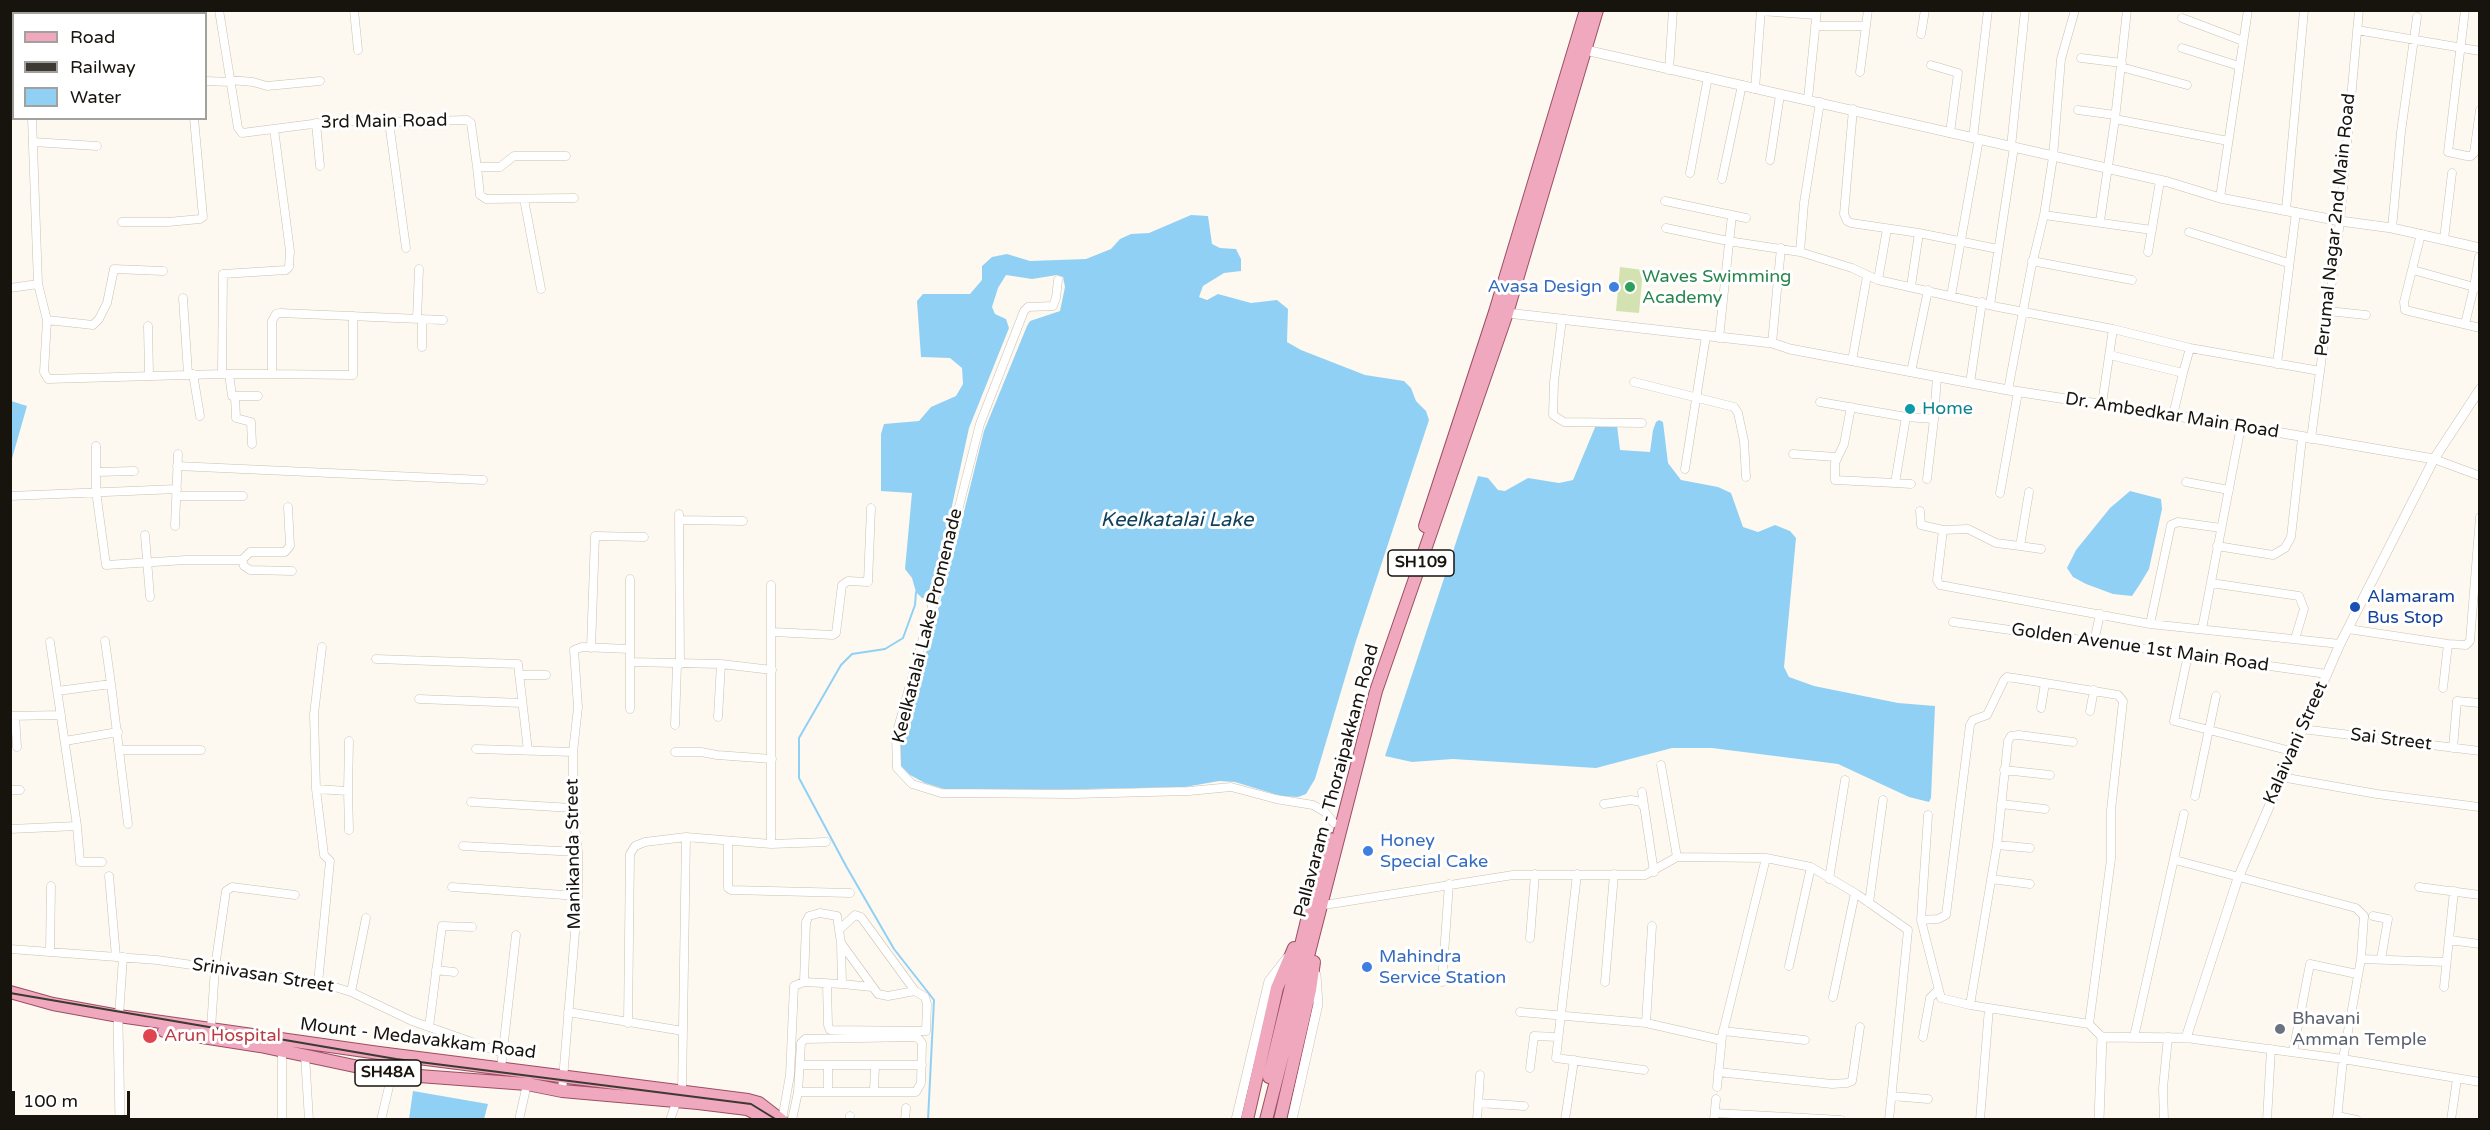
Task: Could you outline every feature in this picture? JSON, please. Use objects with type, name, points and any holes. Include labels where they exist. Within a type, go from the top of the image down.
[{"type":"main road","name":"Pallavaram - Thoraipakkam Road","points":[[1358,747],[1508,313],[1580,49],[1586,10]]},
{"type":"main road","name":"Pallavaram - Thoraipakkam Road","points":[[1259,1119],[1370,694],[1580,49],[1597,10]]},
{"type":"main road","name":"Pallavaram - Thoraipakkam Road","points":[[1266,1119],[1334,823],[1352,769]]},
{"type":"main road","points":[[1247,1119],[1277,988],[1294,948],[1314,912]]},
{"type":"main road","points":[[1280,1119],[1310,990],[1314,957],[1314,912]]},
{"type":"main road","name":"Mount - Medavakkam Road","points":[[10,992],[118,1020],[211,1029],[564,1076],[680,1096],[748,1100],[759,1103],[781,1119]]},
{"type":"main road","name":"SH48A","points":[[10,999],[392,1074],[527,1084],[562,1090],[680,1096],[747,1110],[769,1119]]},
{"type":"street","name":"3rd Main Road","points":[[219,10],[238,128],[242,134],[336,121],[467,120],[471,123],[477,168]]},
{"type":"street","points":[[354,10],[358,50]]},
{"type":"street","points":[[1670,70],[1673,10]]},
{"type":"street","points":[[1860,72],[1868,10]]},
{"type":"street","points":[[1921,34],[1925,10]]},
{"type":"street","points":[[1951,296],[1976,139],[1988,10]]},
{"type":"street","points":[[1970,383],[1998,249],[2012,147],[2025,10]]},
{"type":"street","points":[[2008,390],[2032,261],[2044,215],[2053,157],[2061,59],[2075,10]]},
{"type":"street","points":[[2100,221],[2122,65],[2127,10]]},
{"type":"street","points":[[2220,198],[2248,10]]},
{"type":"street","points":[[2277,364],[2288,263],[2304,10]]},
{"type":"street","name":"Perumal Nagar 2nd Main Road","points":[[2217,546],[2273,555],[2285,548],[2291,537],[2306,438],[2320,371],[2340,221],[2359,10]]},
{"type":"street","points":[[2465,10],[2448,152],[2467,156],[2474,153],[2480,110]]},
{"type":"street","points":[[1755,89],[1761,11],[1816,13],[1808,99]]},
{"type":"street","points":[[2392,228],[2400,132],[2417,16]]},
{"type":"street","points":[[2182,18],[2243,40]]},
{"type":"street","points":[[1815,26],[1866,26]]},
{"type":"street","points":[[2357,30],[2480,51]]},
{"type":"street","points":[[2182,48],[2239,66]]},
{"type":"street","points":[[1580,49],[2160,180],[2220,198],[2340,221],[2392,228],[2480,248]]},
{"type":"street","points":[[2081,58],[2122,65],[2187,85]]},
{"type":"street","points":[[1931,65],[1958,73],[1950,133]]},
{"type":"street","points":[[1690,173],[1708,77]]},
{"type":"street","points":[[207,81],[253,82],[267,87],[320,81]]},
{"type":"street","points":[[1722,179],[1742,86]]},
{"type":"street","points":[[1770,160],[1780,94]]},
{"type":"street","points":[[1800,252],[1804,203],[1820,102]]},
{"type":"street","points":[[1853,109],[1844,214],[1847,221],[1998,249]]},
{"type":"street","points":[[2078,110],[2228,141]]},
{"type":"street","points":[[32,120],[38,284],[47,320],[44,372],[48,379],[190,374],[353,375],[353,316]]},
{"type":"street","points":[[122,222],[168,222],[203,217],[194,120]]},
{"type":"street","points":[[389,122],[406,248]]},
{"type":"street","points":[[316,123],[320,166]]},
{"type":"street","points":[[258,396],[231,394],[226,374],[223,274],[286,270],[289,267],[290,251],[274,129]]},
{"type":"street","points":[[33,142],[97,146]]},
{"type":"street","points":[[566,156],[514,156],[500,167],[477,168],[483,198],[574,198]]},
{"type":"street","points":[[2444,239],[2452,173]]},
{"type":"street","points":[[2148,252],[2160,180]]},
{"type":"street","points":[[524,199],[541,289]]},
{"type":"street","points":[[1665,201],[1746,218]]},
{"type":"street","points":[[2044,215],[2152,230]]},
{"type":"street","points":[[1719,338],[1732,216]]},
{"type":"street","points":[[1665,228],[1728,242],[1800,252],[1852,268],[1878,280],[2022,312],[2113,329],[2190,348],[2320,371]]},
{"type":"street","points":[[1878,280],[1887,229]]},
{"type":"street","points":[[2189,232],[2288,263]]},
{"type":"street","points":[[1911,286],[1919,233]]},
{"type":"street","points":[[2421,234],[2404,302],[2405,310],[2480,328]]},
{"type":"street","points":[[1772,343],[1781,248]]},
{"type":"street","points":[[2465,324],[2476,287],[2479,257]]},
{"type":"street","points":[[2032,261],[2133,280]]},
{"type":"street","points":[[47,320],[93,325],[99,319],[106,303],[114,269],[163,271]]},
{"type":"street","points":[[419,269],[422,347]]},
{"type":"street","points":[[2413,270],[2476,287]]},
{"type":"street","points":[[1851,361],[1867,276]]},
{"type":"street","name":"Keelkatalai Lake Promenade","points":[[1058,280],[1053,306],[1028,307],[1024,311],[980,424],[896,735],[897,768],[912,784],[941,793],[1039,795],[1189,791],[1231,787],[1276,799],[1312,805],[1325,812],[1334,823]]},
{"type":"street","points":[[10,288],[38,284]]},
{"type":"street","points":[[1911,372],[1928,290]]},
{"type":"street","points":[[183,298],[190,374],[200,416]]},
{"type":"street","points":[[2328,310],[2366,315]]},
{"type":"street","name":"Dr. Ambedkar Main Road","points":[[1508,313],[1772,343],[1790,349],[2018,392],[2173,415],[2434,459]]},
{"type":"street","points":[[272,374],[272,321],[276,314],[443,320]]},
{"type":"street","points":[[1562,319],[1554,382],[1553,415],[1564,422],[1641,423]]},
{"type":"street","points":[[148,326],[149,375]]},
{"type":"street","points":[[2102,404],[2113,329]]},
{"type":"street","points":[[1685,469],[1706,336]]},
{"type":"street","points":[[2173,415],[2190,348]]},
{"type":"street","points":[[2110,355],[2183,373]]},
{"type":"street","points":[[1927,479],[1938,377]]},
{"type":"street","points":[[1634,382],[1696,399],[1734,406],[1738,413],[1744,441],[1746,477]]},
{"type":"street","name":"Kalaivani Street","points":[[2186,1038],[2238,878],[2291,751],[2340,644],[2434,459],[2480,389]]},
{"type":"street","points":[[2000,493],[2018,392]]},
{"type":"street","points":[[235,396],[236,418],[251,422],[252,444]]},
{"type":"street","points":[[1820,402],[1906,417],[1934,419]]},
{"type":"street","points":[[1851,407],[1845,444],[1836,457],[1834,477],[1838,481],[1911,484]]},
{"type":"street","points":[[1895,483],[1906,417]]},
{"type":"street","points":[[2202,629],[2241,426]]},
{"type":"street","points":[[96,446],[96,491],[106,565],[242,560],[250,552],[285,552],[288,550],[288,507]]},
{"type":"street","points":[[175,526],[178,454]]},
{"type":"street","points":[[1793,454],[1836,457]]},
{"type":"street","points":[[2434,459],[2480,476]]},
{"type":"street","points":[[177,466],[483,480]]},
{"type":"street","points":[[97,472],[134,471]]},
{"type":"street","points":[[2186,482],[2229,490]]},
{"type":"street","points":[[10,496],[96,491],[243,496]]},
{"type":"street","points":[[2020,546],[2029,492]]},
{"type":"street","points":[[773,632],[833,635],[836,633],[842,585],[848,581],[868,582],[872,508]]},
{"type":"street","points":[[1920,511],[1921,525],[1943,530],[1968,529],[1996,543],[2041,549]]},
{"type":"street","points":[[675,725],[679,664],[679,517],[743,521]]},
{"type":"street","points":[[2348,628],[2466,645],[2470,641],[2480,517]]},
{"type":"street","points":[[2150,624],[2171,525],[2178,522],[2220,528]]},
{"type":"street","points":[[1943,530],[1937,580],[1940,585],[2150,624],[2340,644]]},
{"type":"street","points":[[145,535],[150,597]]},
{"type":"street","points":[[629,649],[591,648],[595,536],[644,537]]},
{"type":"street","points":[[242,560],[244,566],[250,570],[292,572]]},
{"type":"street","points":[[630,579],[630,709]]},
{"type":"street","points":[[2211,583],[2299,596],[2304,609],[2295,639]]},
{"type":"street","points":[[771,585],[773,632],[771,844]]},
{"type":"street","points":[[2094,642],[2100,614]]},
{"type":"street","name":"Golden Avenue 1st Main Road","points":[[1953,622],[2327,675]]},
{"type":"street","points":[[105,641],[128,824]]},
{"type":"street","points":[[50,642],[77,826],[80,862],[102,862]]},
{"type":"street","points":[[2443,688],[2448,644]]},
{"type":"street","points":[[318,982],[330,861],[324,855],[316,789],[314,714],[322,647]]},
{"type":"street","name":"Manikanda Street","points":[[562,1090],[578,896],[578,852],[573,808],[573,752],[578,707],[574,650],[579,647],[591,648]]},
{"type":"street","points":[[2188,655],[2174,721],[2291,751]]},
{"type":"street","points":[[376,659],[518,664],[528,751]]},
{"type":"street","points":[[630,662],[721,664],[772,670]]},
{"type":"street","points":[[718,717],[721,664]]},
{"type":"street","points":[[519,675],[546,675]]},
{"type":"street","points":[[1921,920],[1938,919],[1946,915],[1970,725],[1973,720],[1987,715],[2007,677],[2118,695],[2123,701],[2112,810],[2111,859],[2089,1024]]},
{"type":"street","points":[[2041,708],[2045,683]]},
{"type":"street","points":[[57,691],[111,684]]},
{"type":"street","points":[[2090,711],[2094,690]]},
{"type":"street","points":[[2195,796],[2216,696]]},
{"type":"street","points":[[418,699],[522,703]]},
{"type":"street","points":[[2453,748],[2457,701],[2480,703]]},
{"type":"street","points":[[17,747],[13,716],[61,715]]},
{"type":"street","name":"Sai Street","points":[[2302,729],[2480,751]]},
{"type":"street","points":[[64,741],[118,732]]},
{"type":"street","points":[[1970,1005],[1997,845],[2004,770],[2011,736],[2073,742]]},
{"type":"street","points":[[349,830],[350,741]]},
{"type":"street","points":[[476,749],[573,752]]},
{"type":"street","points":[[120,750],[201,750]]},
{"type":"street","points":[[675,752],[701,752],[772,759]]},
{"type":"street","points":[[1661,765],[1673,822],[1677,857]]},
{"type":"street","points":[[2004,770],[2050,775]]},
{"type":"street","points":[[2281,777],[2377,794],[2479,807]]},
{"type":"street","points":[[1829,879],[1845,780]]},
{"type":"street","points":[[316,789],[348,791]]},
{"type":"street","points":[[10,790],[20,790]]},
{"type":"street","points":[[1642,792],[1654,872]]},
{"type":"street","points":[[1604,804],[1631,800],[1641,802],[1644,807]]},
{"type":"street","points":[[1869,903],[1882,800]]},
{"type":"street","points":[[471,802],[573,808]]},
{"type":"street","points":[[2001,804],[2045,809]]},
{"type":"street","points":[[2134,1037],[2184,814]]},
{"type":"street","points":[[1928,815],[1921,920],[1941,998],[1970,1005],[2089,1024],[2102,1037],[2186,1038],[2343,1059],[2480,1082]]},
{"type":"street","points":[[10,829],[77,826]]},
{"type":"street","points":[[628,1023],[630,854],[635,846],[645,842],[686,837],[771,844],[826,842]]},
{"type":"street","points":[[670,1119],[680,1096],[686,837]]},
{"type":"street","points":[[728,841],[728,888],[731,890],[850,893]]},
{"type":"street","points":[[1997,845],[2030,848]]},
{"type":"street","points":[[463,846],[578,852]]},
{"type":"street","points":[[1314,912],[1490,877],[1535,874],[1645,875],[1677,857],[1766,858],[1811,867],[1855,892],[1926,943]]},
{"type":"street","points":[[1717,1087],[1721,1040],[1766,858]]},
{"type":"street","points":[[2175,860],[2356,908],[2364,916],[2361,959],[2343,1059],[2337,1118],[2357,1119]]},
{"type":"street","points":[[1789,966],[1811,867]]},
{"type":"street","points":[[1530,938],[1535,874]]},
{"type":"street","points":[[1577,874],[1556,1058],[1644,1070]]},
{"type":"street","points":[[1605,982],[1614,874]]},
{"type":"street","points":[[109,876],[119,957],[120,1119]]},
{"type":"street","points":[[1991,879],[2030,884]]},
{"type":"street","points":[[1442,982],[1449,884]]},
{"type":"street","points":[[50,952],[51,886]]},
{"type":"street","points":[[211,1029],[215,967],[228,889],[232,887],[296,895]]},
{"type":"street","points":[[452,887],[578,896]]},
{"type":"street","points":[[2419,887],[2480,895]]},
{"type":"street","points":[[2444,987],[2454,891]]},
{"type":"street","points":[[1833,997],[1855,892]]},
{"type":"street","points":[[804,982],[806,922],[809,916],[820,913],[837,916],[841,943],[842,984]]},
{"type":"street","points":[[827,984],[830,1030],[926,1031],[925,997],[915,991],[861,917],[855,915],[839,930]]},
{"type":"street","points":[[2373,916],[2388,919],[2381,959]]},
{"type":"street","points":[[351,992],[359,962],[366,918]]},
{"type":"street","points":[[429,1027],[442,926],[472,927]]},
{"type":"street","points":[[1646,1023],[1652,926]]},
{"type":"street","points":[[1889,1119],[1908,930]]},
{"type":"street","points":[[501,1068],[516,935]]},
{"type":"street","points":[[2449,940],[2480,944]]},
{"type":"street","points":[[841,943],[872,987],[883,997],[915,991]]},
{"type":"street","points":[[1236,1119],[1269,981],[1294,948]]},
{"type":"street","name":"Srinivasan Street","points":[[10,949],[215,967],[318,982],[351,992],[429,1027],[503,1053]]},
{"type":"street","points":[[1292,1119],[1318,1004],[1314,957]]},
{"type":"street","points":[[2361,959],[2446,962]]},
{"type":"street","points":[[2293,1052],[2310,964],[2357,974]]},
{"type":"street","points":[[436,970],[454,972]]},
{"type":"street","points":[[781,1119],[790,1075],[794,986],[804,982],[872,987]]},
{"type":"street","points":[[1923,1037],[1930,998],[1938,990]]},
{"type":"street","points":[[1980,1119],[1989,1008]]},
{"type":"street","points":[[568,1012],[683,1031]]},
{"type":"street","points":[[1520,1012],[1646,1023],[1721,1040]]},
{"type":"street","points":[[1718,1072],[1833,1084],[1847,1083],[1852,1081],[1860,1027]]},
{"type":"street","points":[[1723,1031],[1805,1040]]},
{"type":"street","points":[[1530,1068],[1534,1036],[1558,1037]]},
{"type":"street","points":[[792,1119],[798,1092],[801,1043],[805,1039],[914,1037],[922,1043],[921,1083],[916,1092],[798,1092]]},
{"type":"street","points":[[2099,1119],[2102,1037]]},
{"type":"street","points":[[2164,1119],[2163,1088],[2168,1037]]},
{"type":"street","points":[[2267,1119],[2271,1049]]},
{"type":"street","points":[[282,1051],[282,1119]]},
{"type":"street","points":[[304,1055],[309,1119]]},
{"type":"street","points":[[1565,1119],[1574,1060]]},
{"type":"street","points":[[800,1065],[922,1065]]},
{"type":"street","points":[[828,1065],[828,1092]]},
{"type":"street","points":[[874,1092],[875,1065]]},
{"type":"street","points":[[381,1119],[392,1074]]},
{"type":"street","points":[[1476,1119],[1480,1075]]},
{"type":"street","points":[[2451,1119],[2457,1079]]},
{"type":"street","points":[[519,1119],[527,1084]]},
{"type":"street","points":[[1892,1096],[1928,1099]]},
{"type":"street","points":[[1716,1099],[1714,1116],[1841,1119]]},
{"type":"street","points":[[1478,1103],[1524,1106]]},
{"type":"street","points":[[905,1119],[906,1108]]},
{"type":"green space","name":"Waves Swimming Academy","points":[[1620,267],[1643,270],[1639,313],[1616,311]]},
{"type":"water","name":"Keelkatalai Lake","points":[[1191,215],[1208,216],[1212,244],[1220,248],[1236,249],[1241,259],[1241,271],[1224,273],[1203,286],[1199,297],[1207,300],[1218,294],[1251,303],[1277,300],[1288,309],[1287,342],[1301,350],[1365,375],[1404,381],[1411,388],[1416,401],[1426,411],[1429,420],[1356,641],[1315,779],[1306,794],[1298,797],[1281,796],[1235,782],[1219,781],[1185,787],[1036,790],[944,789],[925,783],[910,775],[900,765],[899,751],[955,548],[984,431],[1027,326],[1030,321],[1060,311],[1065,287],[1063,277],[1057,275],[1032,279],[1006,275],[998,288],[992,307],[995,314],[1006,319],[1009,328],[969,428],[936,579],[928,599],[922,598],[916,592],[912,578],[905,569],[912,493],[881,491],[881,434],[884,424],[919,421],[931,407],[956,396],[963,384],[962,368],[950,358],[921,357],[917,301],[923,294],[970,294],[982,280],[982,266],[992,257],[1007,254],[1030,261],[1086,259],[1111,249],[1120,239],[1131,234],[1149,233]]},
{"type":"water","points":[[11,401],[27,406],[10,462]]},
{"type":"water","points":[[1659,420],[1663,422],[1668,463],[1681,480],[1718,487],[1731,493],[1743,527],[1758,532],[1775,525],[1790,531],[1796,538],[1784,667],[1789,677],[1814,686],[1898,703],[1935,706],[1929,802],[1909,797],[1838,764],[1712,748],[1672,748],[1596,768],[1453,759],[1412,762],[1385,756],[1478,476],[1488,478],[1498,490],[1505,491],[1528,478],[1559,483],[1573,480],[1596,425],[1617,425],[1620,450],[1650,452],[1653,430]]},
{"type":"water","points":[[2130,491],[2161,499],[2162,509],[2149,569],[2132,596],[2113,594],[2086,584],[2073,577],[2067,568],[2076,550],[2110,508]]},
{"type":"water","points":[[413,1091],[488,1104],[484,1119],[409,1119]]},
{"type":"waterway","points":[[916,592],[915,605],[903,638],[885,649],[852,654],[841,665],[799,738],[799,778],[894,949],[934,1000],[928,1120]]},
{"type":"railway","points":[[10,993],[396,1059],[751,1104],[777,1120]]},
{"type":"place","name":"Avasa Design","points":[[1614,287]]},
{"type":"place","name":"Waves Swimming Academy","points":[[1630,287]]},
{"type":"place","name":"Home","points":[[1910,409]]},
{"type":"place","name":"Alamaram Bus Stop","points":[[2355,607]]},
{"type":"place","name":"Honey Special Cake","points":[[1368,851]]},
{"type":"place","name":"Mahindra Service Station","points":[[1367,967]]},
{"type":"place","name":"Bhavani Amman Temple","points":[[2280,1029]]},
{"type":"place","name":"Arun Hospital","points":[[150,1036]]}]
